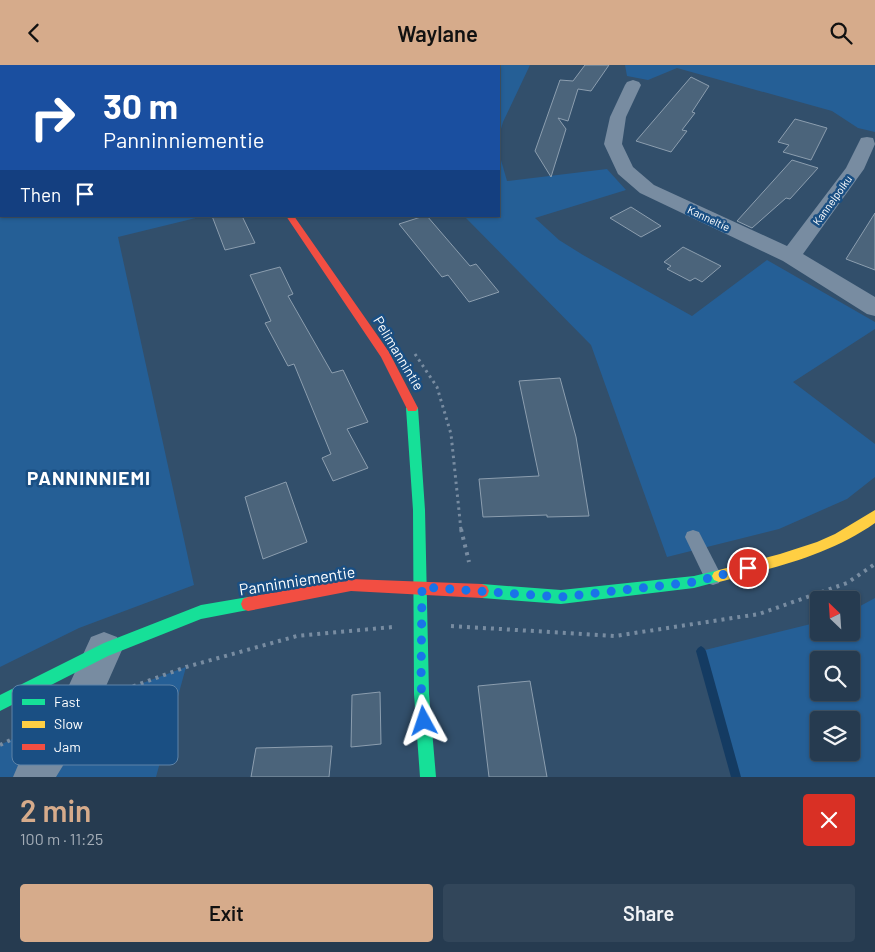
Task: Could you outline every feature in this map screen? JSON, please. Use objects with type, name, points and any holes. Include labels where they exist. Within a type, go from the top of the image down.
[{"type":"street","name":"Kanneltie","points":[[633,85],[618,117],[613,144],[625,170],[647,189],[791,256],[875,308]]},
{"type":"street","name":"Kannelpolku","points":[[791,256],[855,169],[867,142]]},
{"type":"street","name":"Pelimannintie","points":[[291,217],[386,355],[412,404],[418,459],[422,587],[421,684],[428,777]]},
{"type":"street","name":"Panninniementie","points":[[35,685],[104,650],[201,611],[351,585],[422,587],[561,597],[694,582],[802,555],[862,526],[875,516]]},
{"type":"street","points":[[88,685],[104,650]]},
{"type":"street","name":"Panninniementie","points":[[0,703],[12,697]]},
{"type":"street","points":[[33,777],[41,765]]},
{"type":"lane","points":[[693,537],[713,577]]},
{"type":"shaded area","points":[[500,65],[530,65],[503,122],[500,132]]},
{"type":"shaded area","points":[[625,65],[875,65],[875,132],[858,128],[832,111],[677,68],[648,80],[627,76]]},
{"type":"shaded area","points":[[500,156],[507,181],[607,169],[626,190],[535,218],[559,240],[583,255],[692,316],[767,260],[875,322],[875,329],[793,382],[875,444],[875,477],[847,499],[779,529],[667,557],[591,345],[465,217],[500,217]]},
{"type":"shaded area","points":[[0,217],[200,217],[118,237],[194,585],[79,628],[0,667]]},
{"type":"shaded area","points":[[875,598],[875,777],[736,777],[701,651],[810,624],[810,641],[860,641],[860,606]]},
{"type":"shaded area","points":[[186,667],[178,696],[178,685],[137,685]]},
{"type":"shaded area","points":[[12,739],[12,765],[159,765],[156,777],[0,777],[0,745]]},
{"type":"building","points":[[585,65],[609,65],[591,91],[578,89],[568,121],[558,118],[566,129],[551,177],[535,151],[560,80],[573,81]]},
{"type":"building","points":[[691,77],[709,86],[692,112],[695,113],[682,130],[687,131],[671,152],[636,141]]},
{"type":"building","points":[[795,119],[827,128],[811,160],[783,152],[789,145],[778,142]]},
{"type":"building","points":[[792,160],[818,168],[790,199],[786,198],[752,228],[737,221]]},
{"type":"building","points":[[631,207],[661,226],[641,237],[610,218]]},
{"type":"building","points":[[875,213],[875,270],[846,259]]},
{"type":"building","points":[[212,217],[242,217],[255,243],[225,250]]},
{"type":"building","points":[[421,217],[428,217],[470,266],[476,264],[499,292],[469,302],[448,275],[442,277],[399,224]]},
{"type":"building","points":[[683,247],[721,266],[702,282],[695,278],[690,281],[667,269],[671,266],[664,262]]},
{"type":"building","points":[[280,267],[293,294],[288,296],[332,373],[343,370],[368,422],[347,429],[368,468],[333,481],[322,458],[331,454],[294,364],[288,366],[265,323],[271,321],[250,275]]},
{"type":"building","points":[[560,378],[576,437],[589,516],[483,517],[479,479],[539,476],[519,381]]},
{"type":"building","points":[[286,482],[307,542],[263,559],[245,497]]},
{"type":"building","points":[[530,681],[547,777],[489,777],[478,686]]},
{"type":"building","points":[[380,692],[381,744],[351,747],[352,695]]},
{"type":"building","points":[[332,746],[329,777],[251,777],[256,748]]},
{"type":"waterway","points":[[701,651],[736,777]]},
{"type":"traffic: fast","points":[[412,408],[419,510],[421,694],[428,777]]},
{"type":"traffic: fast","points":[[482,591],[561,597],[694,582],[719,576]]},
{"type":"traffic: fast","points":[[35,685],[104,650],[201,612],[248,604]]},
{"type":"traffic: fast","points":[[0,703],[12,697]]},
{"type":"traffic: slow","points":[[719,576],[820,547],[858,528],[875,516]]},
{"type":"traffic: jam","points":[[291,217],[385,355],[412,408]]},
{"type":"traffic: jam","points":[[248,604],[351,585],[482,591]]},
{"type":"district","name":"PANNINNIEMI","points":[[89,477]]},
{"type":"route","points":[[424,721],[421,684],[422,587],[561,597],[694,582],[748,568]]}]
